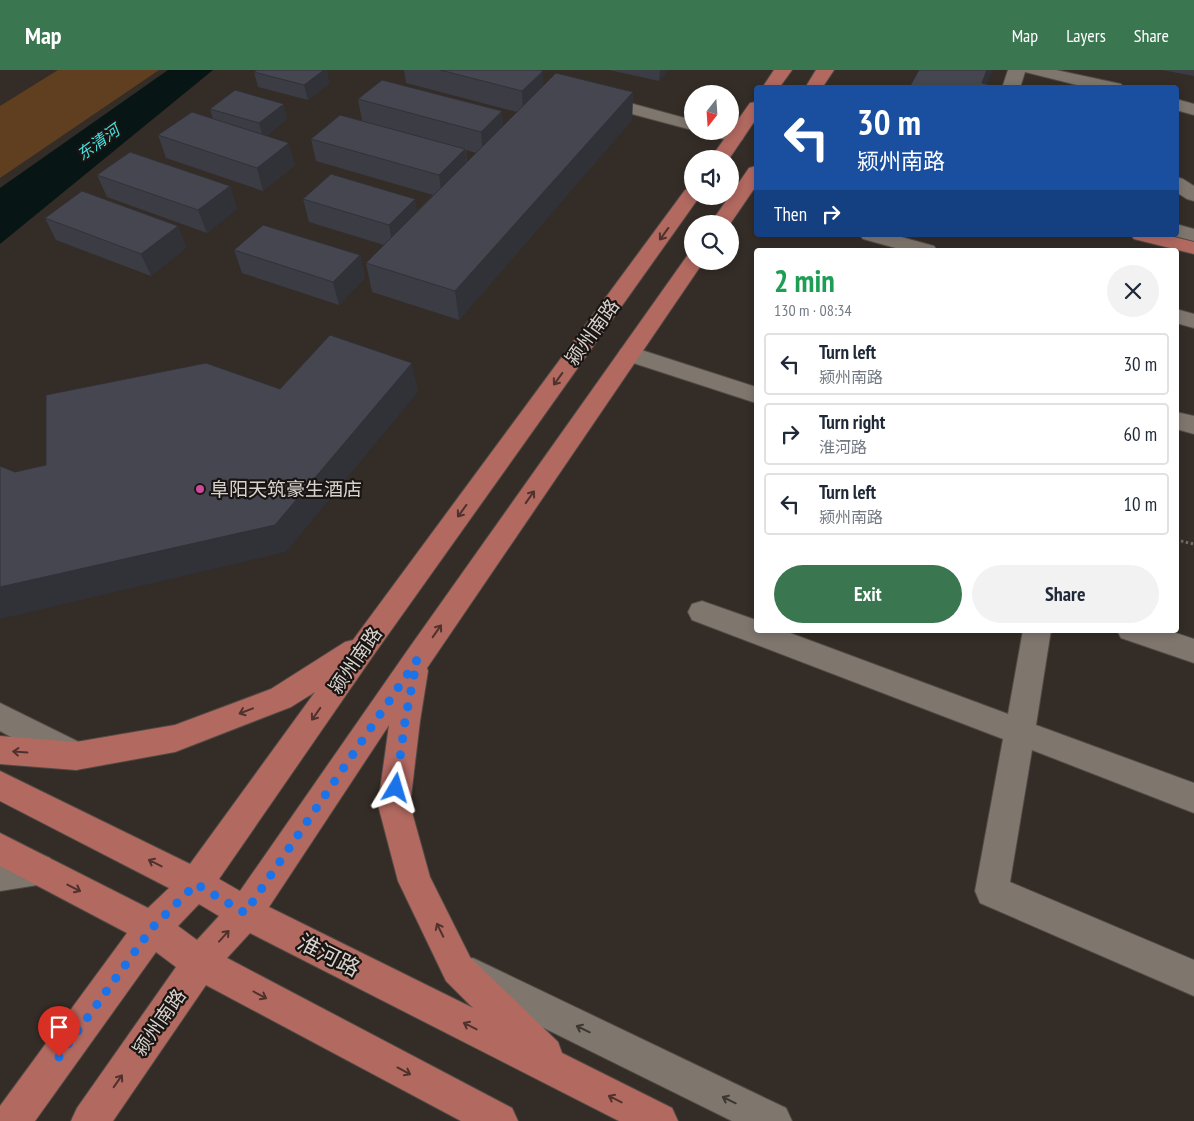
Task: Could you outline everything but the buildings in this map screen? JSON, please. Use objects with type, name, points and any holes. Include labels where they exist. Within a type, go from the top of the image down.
[{"type":"main road","points":[[772,85],[783,70]]},
{"type":"main road","points":[[815,85],[825,70]]},
{"type":"main road","points":[[726,150],[745,130],[754,111]]},
{"type":"main road","points":[[745,130],[754,139]]},
{"type":"main road","points":[[726,215],[754,175]]},
{"type":"main road","name":"颍州南路","points":[[12,1121],[152,928],[196,884],[365,645],[684,205]]},
{"type":"main road","points":[[1149,237],[1194,248]]},
{"type":"main road","name":"颍州南路","points":[[90,1121],[200,963],[245,913],[417,660],[688,270]]},
{"type":"main road","points":[[0,750],[76,756],[175,738],[280,698],[365,645]]},
{"type":"main road","points":[[417,660],[405,721],[394,805],[415,881],[458,968],[562,1072]]},
{"type":"main road","name":"淮河路","points":[[0,785],[196,884],[245,913],[659,1121]]},
{"type":"main road","points":[[0,849],[152,928],[200,963],[499,1121]]},
{"type":"street","points":[[1011,85],[1017,70]]},
{"type":"street","points":[[1032,70],[1101,85]]},
{"type":"street","points":[[578,94],[684,123]]},
{"type":"street","points":[[1179,105],[1194,110]]},
{"type":"street","points":[[1179,185],[1194,195]]},
{"type":"street","points":[[1179,231],[1194,235]]},
{"type":"street","points":[[878,237],[919,248]]},
{"type":"street","points":[[1179,317],[1194,321]]},
{"type":"street","points":[[629,354],[754,395]]},
{"type":"street","points":[[1179,421],[1194,425]]},
{"type":"street","points":[[702,612],[754,631]]},
{"type":"street","points":[[758,633],[1194,798]]},
{"type":"street","points":[[1036,633],[992,891],[1194,978]]},
{"type":"street","points":[[1141,633],[1194,651]]},
{"type":"street","points":[[0,716],[76,756]]},
{"type":"street","points":[[0,875],[38,869]]},
{"type":"street","points":[[458,968],[773,1121]]},
{"type":"path","points":[[1179,541],[1194,544]]},
{"type":"shaded area","points":[[58,70],[159,70],[0,178],[0,106]]},
{"type":"water","name":"东清河","points":[[168,70],[213,70],[0,244],[0,188]]},
{"type":"place","name":"阜阳天筑豪生酒店","points":[[200,489]]},
{"type":"route","points":[[59,1057],[152,928],[196,884],[245,913],[417,660],[405,721],[396,788]]}]
